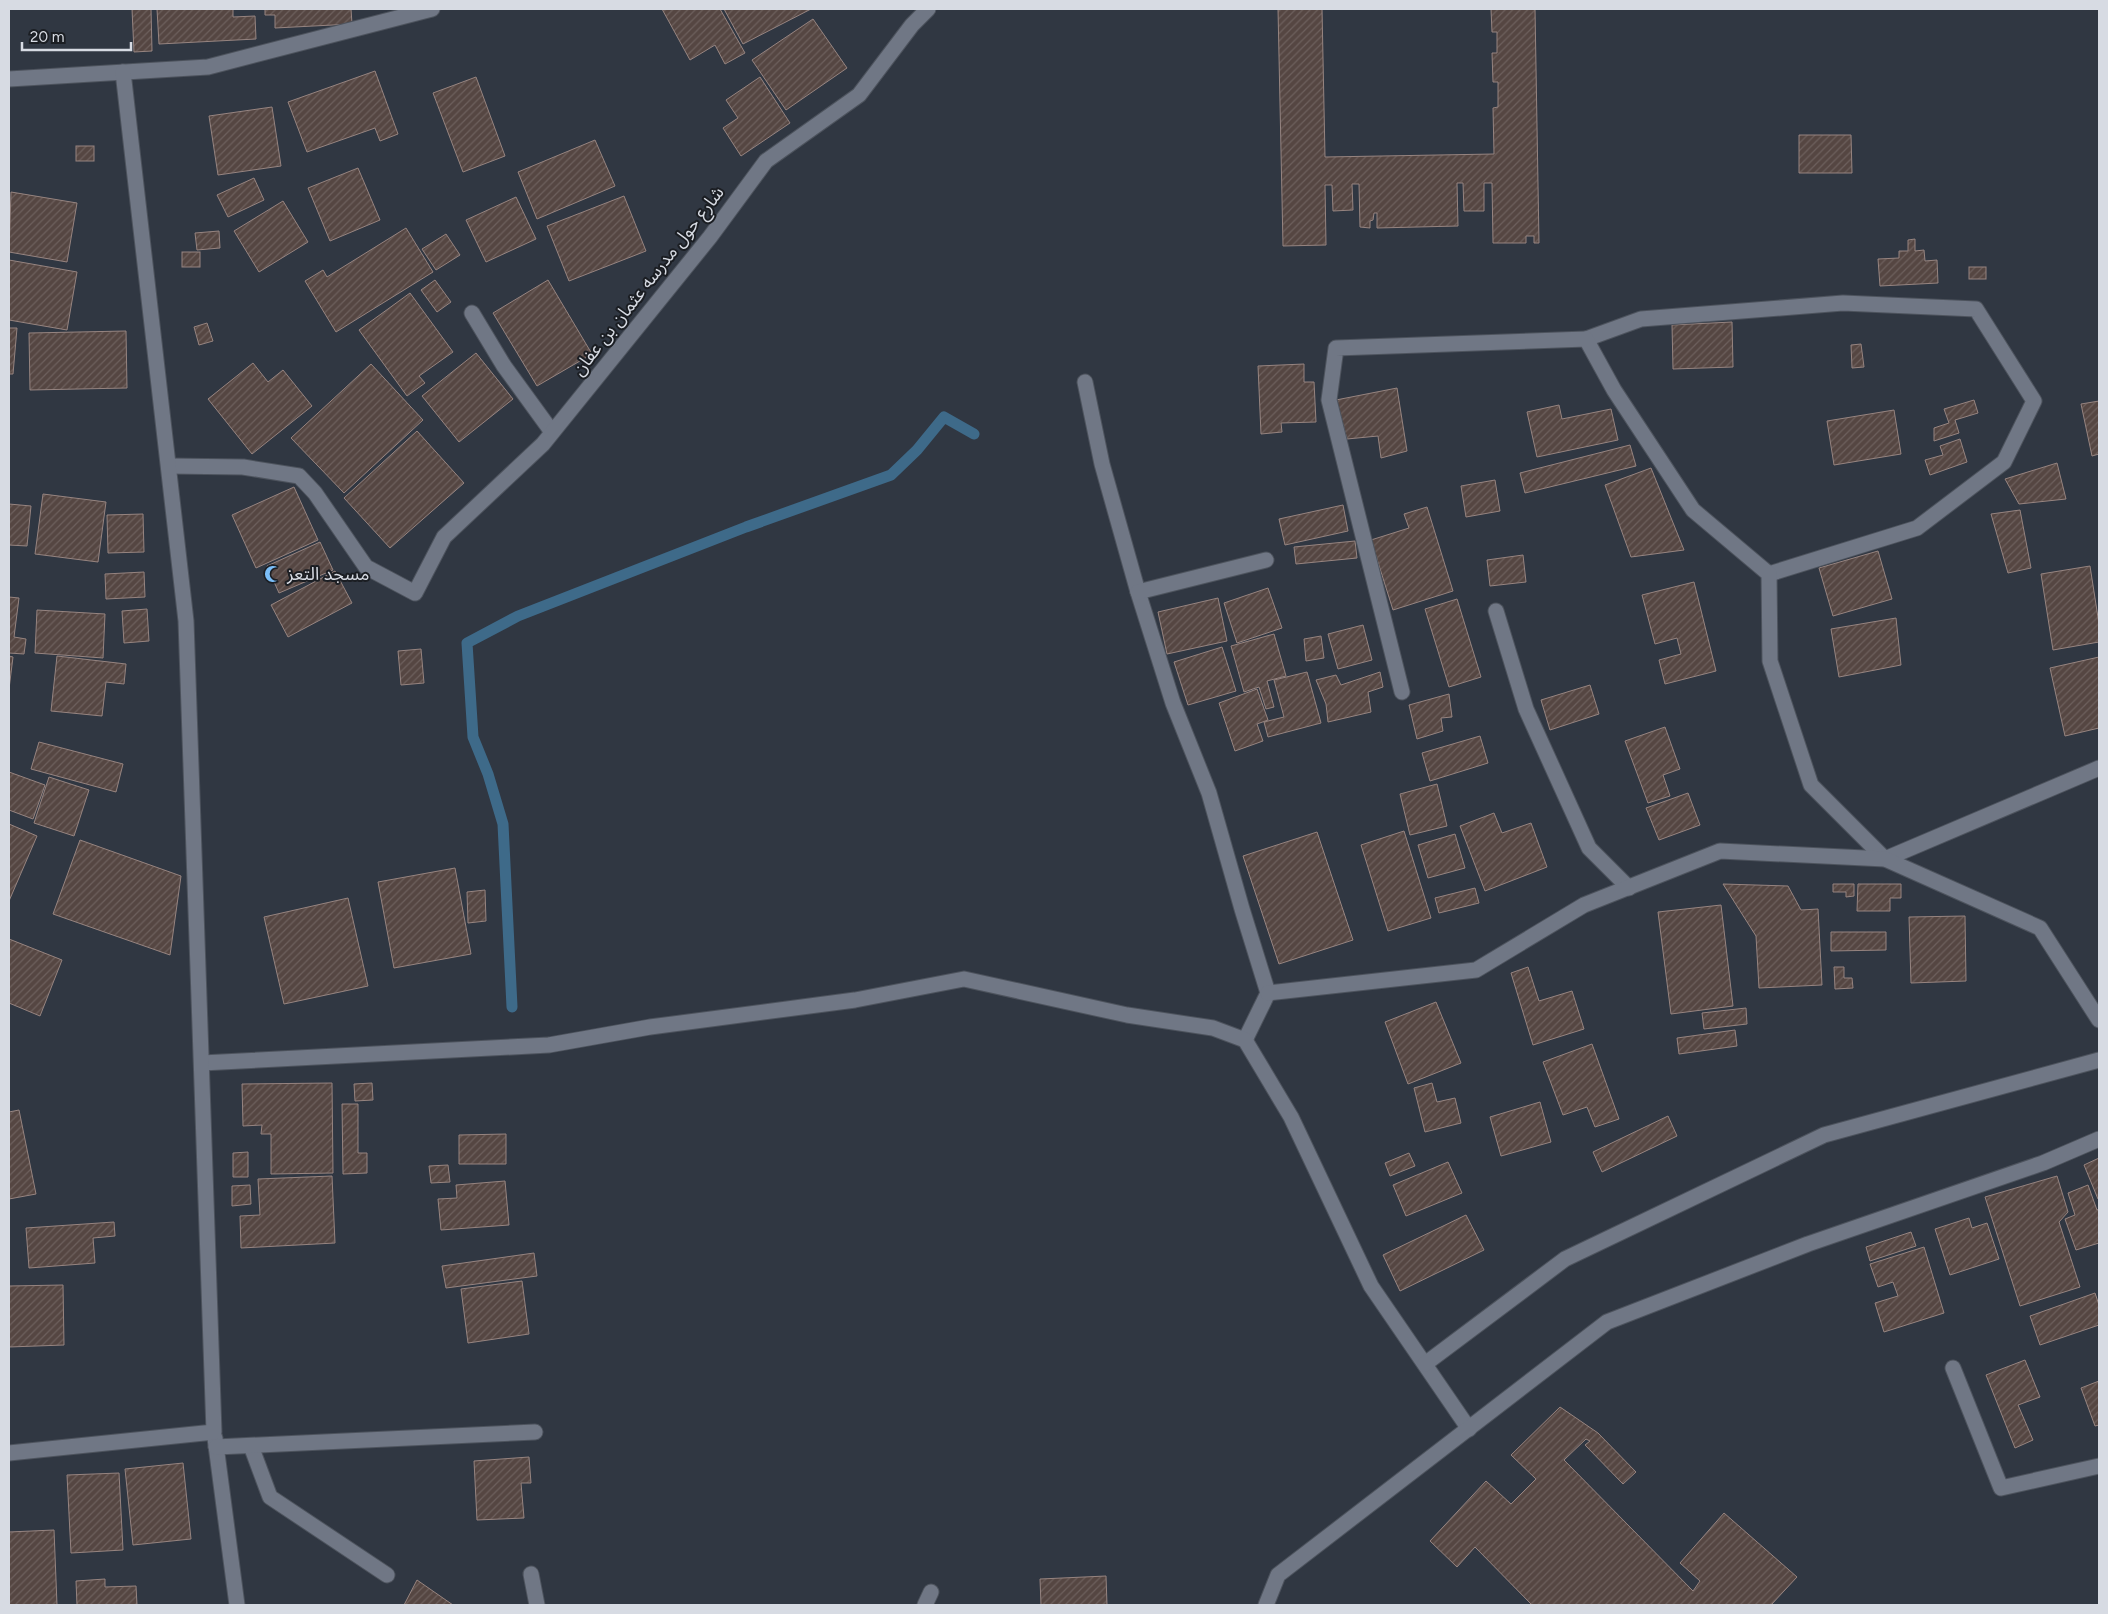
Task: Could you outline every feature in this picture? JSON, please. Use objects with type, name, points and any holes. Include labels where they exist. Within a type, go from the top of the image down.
[{"type":"street","points":[[9,79],[208,67],[432,9]]},
{"type":"street","name":"شارع حول مدرسه عثمان بن عفان","points":[[168,466],[243,468],[299,476],[315,493],[366,567],[415,593],[444,537],[543,444],[710,237],[766,161],[859,95],[912,25],[928,9]]},
{"type":"street","points":[[123,72],[186,621],[214,1432],[237,1605]]},
{"type":"street","points":[[1402,692],[1329,400],[1336,348],[1586,339],[1641,319],[1823,304],[1843,303],[1976,308],[2034,401],[2004,462],[1917,528],[1769,574]]},
{"type":"street","points":[[472,312],[504,366],[552,432]]},
{"type":"street","points":[[1586,339],[1614,390],[1693,510],[1769,574],[1770,661],[1811,785],[1885,859],[2040,928],[2099,1020]]},
{"type":"street","points":[[1085,382],[1102,464],[1138,592],[1173,702],[1209,793],[1242,910],[1268,992],[1245,1040]]},
{"type":"street","points":[[1138,592],[1266,560]]},
{"type":"street","points":[[1496,612],[1526,709],[1589,848],[1629,888]]},
{"type":"street","points":[[1268,992],[1476,970],[1584,905],[1720,851],[1885,859],[2099,768]]},
{"type":"street","points":[[202,1063],[549,1045],[650,1027],[855,1000],[964,979],[1127,1015],[1213,1028],[1245,1040],[1291,1116],[1371,1286],[1469,1429]]},
{"type":"street","points":[[1424,1364],[1565,1259],[1824,1135],[2099,1060]]},
{"type":"street","points":[[1266,1605],[1278,1575],[1606,1322],[1808,1244],[2043,1163],[2099,1139]]},
{"type":"street","points":[[1953,1368],[2001,1488],[2099,1466]]},
{"type":"street","points":[[9,1454],[214,1432]]},
{"type":"street","points":[[216,1447],[535,1432]]},
{"type":"street","points":[[251,1446],[270,1497],[387,1575]]},
{"type":"street","points":[[532,1574],[537,1605]]},
{"type":"building","points":[[132,9],[151,9],[152,51],[134,52]]},
{"type":"building","points":[[157,9],[233,9],[233,17],[255,16],[256,39],[159,44]]},
{"type":"building","points":[[265,9],[351,9],[352,24],[275,28],[275,15],[265,15]]},
{"type":"building","points":[[662,9],[720,9],[745,53],[725,64],[715,45],[690,60]]},
{"type":"building","points":[[724,9],[811,9],[743,44]]},
{"type":"building","points":[[1278,9],[1322,9],[1325,157],[1494,154],[1493,108],[1498,107],[1498,82],[1493,82],[1492,53],[1497,53],[1497,32],[1492,32],[1491,9],[1535,9],[1539,243],[1534,243],[1534,236],[1526,236],[1526,243],[1493,243],[1492,183],[1484,183],[1484,211],[1464,211],[1463,183],[1457,183],[1458,226],[1377,228],[1377,213],[1374,213],[1373,220],[1370,221],[1370,228],[1360,227],[1359,184],[1352,184],[1353,210],[1333,211],[1332,185],[1325,185],[1326,245],[1283,246]]},
{"type":"building","points":[[813,19],[847,68],[786,110],[752,60]]},
{"type":"building","points":[[375,71],[398,134],[380,141],[375,128],[307,152],[288,102]]},
{"type":"building","points":[[476,77],[505,156],[463,172],[433,93]]},
{"type":"building","points":[[760,77],[790,123],[741,156],[723,128],[738,118],[726,100]]},
{"type":"building","points":[[272,107],[281,166],[218,175],[209,116]]},
{"type":"building","points":[[1799,135],[1851,135],[1852,173],[1799,173]]},
{"type":"building","points":[[595,140],[615,186],[537,219],[518,172]]},
{"type":"building","points":[[76,146],[94,146],[94,161],[76,161]]},
{"type":"building","points":[[358,168],[380,220],[330,241],[308,188]]},
{"type":"building","points":[[254,178],[264,200],[228,217],[217,195]]},
{"type":"building","points":[[11,192],[77,203],[67,262],[9,252]]},
{"type":"building","points":[[624,196],[646,251],[569,281],[547,226]]},
{"type":"building","points":[[516,197],[536,239],[486,262],[466,220]]},
{"type":"building","points":[[283,201],[308,242],[259,272],[234,231]]},
{"type":"building","points":[[406,228],[433,272],[336,332],[305,281],[323,270],[327,277]]},
{"type":"building","points":[[219,231],[220,248],[197,250],[195,233]]},
{"type":"building","points":[[446,234],[460,255],[436,270],[422,249]]},
{"type":"building","points":[[1915,239],[1915,251],[1924,250],[1925,261],[1937,260],[1938,283],[1880,286],[1878,259],[1899,258],[1899,251],[1908,251],[1908,240]]},
{"type":"building","points":[[182,252],[200,252],[200,267],[182,267]]},
{"type":"building","points":[[9,260],[77,272],[67,330],[9,320]]},
{"type":"building","points":[[1969,267],[1986,267],[1986,279],[1969,279]]},
{"type":"building","points":[[435,280],[451,302],[437,312],[421,290]]},
{"type":"building","points":[[548,280],[592,354],[537,386],[493,313]]},
{"type":"building","points":[[410,293],[453,352],[419,376],[425,383],[407,396],[359,330]]},
{"type":"building","points":[[1732,322],[1733,367],[1673,369],[1672,325]]},
{"type":"building","points":[[207,323],[213,341],[199,345],[194,327]]},
{"type":"building","points":[[9,328],[17,328],[13,374],[9,374]]},
{"type":"building","points":[[126,331],[127,388],[30,390],[29,333]]},
{"type":"building","points":[[1861,344],[1864,367],[1852,368],[1851,345]]},
{"type":"building","points":[[476,353],[513,399],[459,442],[422,396]]},
{"type":"building","points":[[253,363],[268,382],[283,370],[312,406],[252,454],[208,399]]},
{"type":"building","points":[[371,364],[423,420],[344,493],[291,438]]},
{"type":"building","points":[[1304,364],[1304,382],[1314,382],[1316,422],[1281,423],[1282,432],[1261,434],[1258,366]]},
{"type":"building","points":[[1397,388],[1407,451],[1381,458],[1378,436],[1347,439],[1336,400]]},
{"type":"building","points":[[1974,400],[1978,413],[1955,420],[1959,433],[1934,441],[1934,428],[1949,423],[1944,409]]},
{"type":"building","points":[[2099,401],[2099,454],[2092,456],[2081,404]]},
{"type":"building","points":[[1559,405],[1562,419],[1611,409],[1618,440],[1537,457],[1527,412]]},
{"type":"building","points":[[1894,410],[1901,454],[1834,465],[1827,421]]},
{"type":"building","points":[[417,431],[464,483],[390,548],[344,498]]},
{"type":"building","points":[[1960,439],[1967,462],[1930,475],[1925,460],[1943,455],[1940,446]]},
{"type":"building","points":[[1630,445],[1636,466],[1525,493],[1520,473]]},
{"type":"building","points":[[2057,463],[2066,499],[2019,504],[2005,479]]},
{"type":"building","points":[[1651,468],[1684,550],[1631,557],[1605,485]]},
{"type":"building","points":[[1495,480],[1500,511],[1466,517],[1461,486]]},
{"type":"building","points":[[294,487],[318,540],[256,568],[232,515]]},
{"type":"building","points":[[43,494],[106,502],[98,562],[35,554]]},
{"type":"building","points":[[9,504],[31,506],[27,546],[9,545]]},
{"type":"building","points":[[1343,505],[1348,531],[1285,545],[1279,519]]},
{"type":"building","points":[[1427,507],[1453,591],[1393,610],[1371,540],[1409,528],[1404,514]]},
{"type":"building","points":[[2020,510],[2031,568],[2008,573],[1991,514]]},
{"type":"building","points":[[143,514],[144,552],[108,553],[107,515]]},
{"type":"building","points":[[1355,541],[1357,558],[1296,564],[1294,547]]},
{"type":"building","points":[[320,542],[333,570],[279,593],[267,566]]},
{"type":"building","points":[[1878,551],[1892,599],[1833,616],[1819,568]]},
{"type":"building","points":[[1523,555],[1526,582],[1490,586],[1487,560]]},
{"type":"building","points":[[2090,566],[2099,624],[2099,642],[2053,650],[2041,574]]},
{"type":"building","points":[[335,571],[352,603],[288,637],[271,605]]},
{"type":"building","points":[[144,572],[145,597],[106,599],[105,574]]},
{"type":"building","points":[[1694,582],[1716,671],[1665,684],[1659,660],[1681,654],[1677,638],[1655,644],[1642,595]]},
{"type":"building","points":[[1268,588],[1282,628],[1237,643],[1224,603]]},
{"type":"building","points":[[9,597],[19,598],[14,637],[26,639],[24,654],[9,653]]},
{"type":"building","points":[[1218,598],[1227,641],[1167,654],[1158,612]]},
{"type":"building","points":[[1457,599],[1481,677],[1449,687],[1425,609]]},
{"type":"building","points":[[147,609],[149,641],[124,643],[122,611]]},
{"type":"building","points":[[37,610],[105,614],[103,658],[35,653]]},
{"type":"building","points":[[1896,618],[1901,665],[1839,677],[1831,629]]},
{"type":"building","points":[[1363,625],[1372,660],[1338,669],[1328,634]]},
{"type":"building","points":[[1274,634],[1286,676],[1267,681],[1274,707],[1266,709],[1259,687],[1244,692],[1231,646]]},
{"type":"building","points":[[1321,636],[1324,658],[1306,661],[1304,639]]},
{"type":"building","points":[[1222,647],[1236,691],[1188,705],[1174,662]]},
{"type":"building","points":[[421,649],[424,683],[401,685],[398,651]]},
{"type":"building","points":[[9,656],[13,657],[9,689]]},
{"type":"building","points":[[57,656],[126,664],[124,684],[106,682],[102,716],[51,711]]},
{"type":"building","points":[[2099,657],[2099,728],[2065,736],[2050,668]]},
{"type":"building","points":[[1307,672],[1321,723],[1268,737],[1264,722],[1284,717],[1274,680]]},
{"type":"building","points":[[1380,672],[1383,687],[1368,692],[1371,712],[1328,722],[1326,704],[1316,680],[1336,675],[1341,685]]},
{"type":"building","points":[[1590,685],[1599,714],[1550,730],[1541,700]]},
{"type":"building","points":[[1257,689],[1268,720],[1257,724],[1263,741],[1235,751],[1219,703]]},
{"type":"building","points":[[1449,694],[1452,717],[1441,718],[1443,731],[1417,739],[1409,705]]},
{"type":"building","points":[[1665,727],[1680,769],[1663,775],[1670,796],[1648,803],[1625,741]]},
{"type":"building","points":[[1480,736],[1488,763],[1430,781],[1422,753]]},
{"type":"building","points":[[39,742],[123,764],[116,792],[31,769]]},
{"type":"building","points":[[9,772],[45,785],[33,819],[9,810]]},
{"type":"building","points":[[49,777],[89,790],[74,836],[34,823]]},
{"type":"building","points":[[1437,784],[1447,826],[1410,835],[1400,794]]},
{"type":"building","points":[[1688,793],[1700,825],[1659,840],[1646,808]]},
{"type":"building","points":[[1494,813],[1502,833],[1531,823],[1547,867],[1485,891],[1460,826]]},
{"type":"building","points":[[9,824],[37,836],[9,901]]},
{"type":"building","points":[[1404,831],[1431,918],[1388,931],[1361,845]]},
{"type":"building","points":[[1317,832],[1353,940],[1279,964],[1243,856]]},
{"type":"building","points":[[1455,834],[1465,868],[1428,878],[1418,845]]},
{"type":"building","points":[[80,840],[181,876],[170,955],[53,914]]},
{"type":"building","points":[[455,868],[471,954],[394,968],[378,882]]},
{"type":"building","points":[[1723,884],[1788,886],[1801,910],[1818,909],[1822,985],[1759,988],[1756,936]]},
{"type":"building","points":[[1833,884],[1854,884],[1854,896],[1846,897],[1846,892],[1833,892]]},
{"type":"building","points":[[1858,884],[1901,884],[1901,898],[1890,898],[1890,911],[1857,911]]},
{"type":"building","points":[[1475,888],[1479,903],[1439,913],[1435,898]]},
{"type":"building","points":[[485,890],[486,921],[468,923],[467,892]]},
{"type":"building","points":[[348,898],[368,986],[284,1004],[264,917]]},
{"type":"building","points":[[1721,905],[1733,1006],[1671,1014],[1658,912]]},
{"type":"building","points":[[1965,916],[1966,981],[1911,983],[1909,917]]},
{"type":"building","points":[[1831,932],[1886,932],[1886,950],[1831,951]]},
{"type":"building","points":[[9,939],[62,960],[40,1016],[9,1003]]},
{"type":"building","points":[[1528,967],[1539,1001],[1572,991],[1584,1029],[1533,1045],[1511,973]]},
{"type":"building","points":[[1834,967],[1844,967],[1844,978],[1852,978],[1853,988],[1835,989]]},
{"type":"building","points":[[1436,1002],[1461,1063],[1408,1084],[1385,1022]]},
{"type":"building","points":[[1746,1008],[1747,1024],[1704,1029],[1702,1013]]},
{"type":"building","points":[[1735,1030],[1737,1046],[1679,1054],[1677,1038]]},
{"type":"building","points":[[1592,1044],[1619,1119],[1595,1127],[1587,1107],[1563,1115],[1543,1062]]},
{"type":"building","points":[[332,1083],[333,1173],[271,1174],[271,1134],[261,1134],[262,1125],[243,1126],[242,1084]]},
{"type":"building","points":[[372,1083],[373,1100],[355,1101],[354,1084]]},
{"type":"building","points":[[1432,1083],[1437,1102],[1455,1098],[1461,1123],[1425,1132],[1414,1088]]},
{"type":"building","points":[[1540,1102],[1551,1142],[1501,1156],[1490,1117]]},
{"type":"building","points":[[342,1104],[358,1104],[358,1153],[367,1153],[367,1173],[343,1174]]},
{"type":"building","points":[[19,1110],[36,1194],[9,1199],[9,1112]]},
{"type":"building","points":[[1668,1116],[1677,1136],[1602,1172],[1593,1152]]},
{"type":"building","points":[[506,1134],[506,1164],[459,1164],[459,1135]]},
{"type":"building","points":[[248,1152],[248,1177],[233,1177],[233,1153]]},
{"type":"building","points":[[1409,1153],[1415,1166],[1390,1176],[1385,1163]]},
{"type":"building","points":[[2099,1158],[2099,1198],[2098,1199],[2084,1165]]},
{"type":"building","points":[[1448,1162],[1462,1193],[1406,1216],[1393,1185]]},
{"type":"building","points":[[448,1165],[450,1182],[431,1183],[429,1166]]},
{"type":"building","points":[[332,1176],[335,1243],[241,1248],[240,1216],[260,1215],[258,1179]]},
{"type":"building","points":[[2057,1176],[2068,1212],[2059,1222],[2080,1287],[2020,1306],[1985,1197]]},
{"type":"building","points":[[505,1181],[509,1225],[441,1230],[438,1199],[457,1198],[456,1185]]},
{"type":"building","points":[[250,1185],[251,1204],[232,1206],[232,1186]]},
{"type":"building","points":[[2088,1185],[2097,1210],[2099,1209],[2099,1243],[2076,1250],[2065,1219],[2075,1215],[2068,1193]]},
{"type":"building","points":[[1466,1215],[1484,1250],[1400,1291],[1383,1255]]},
{"type":"building","points":[[1969,1218],[1972,1228],[1987,1223],[1999,1259],[1950,1275],[1935,1229]]},
{"type":"building","points":[[114,1222],[115,1236],[93,1238],[95,1263],[29,1268],[26,1228]]},
{"type":"building","points":[[1911,1232],[1916,1246],[1870,1261],[1866,1247]]},
{"type":"building","points":[[1924,1247],[1944,1313],[1884,1332],[1875,1303],[1898,1296],[1893,1282],[1878,1287],[1870,1264]]},
{"type":"building","points":[[534,1253],[537,1276],[446,1288],[442,1266]]},
{"type":"building","points":[[522,1281],[529,1334],[468,1343],[461,1289]]},
{"type":"building","points":[[63,1285],[64,1345],[9,1347],[9,1286]]},
{"type":"building","points":[[2095,1293],[2099,1305],[2099,1325],[2040,1345],[2030,1316]]},
{"type":"building","points":[[2025,1360],[2040,1397],[2018,1405],[2033,1440],[2015,1448],[1986,1375]]},
{"type":"building","points":[[2099,1381],[2099,1425],[2095,1426],[2081,1388]]},
{"type":"building","points":[[1560,1407],[1598,1433],[1636,1472],[1623,1484],[1585,1445],[1590,1441],[1586,1439],[1564,1460],[1693,1591],[1700,1581],[1680,1563],[1724,1513],[1797,1577],[1771,1605],[1532,1605],[1475,1547],[1457,1567],[1430,1541],[1486,1481],[1511,1504],[1536,1479],[1511,1455]]},
{"type":"building","points":[[529,1457],[531,1483],[521,1483],[524,1518],[477,1520],[474,1461]]},
{"type":"building","points":[[183,1463],[191,1539],[133,1545],[125,1469]]},
{"type":"building","points":[[119,1473],[123,1550],[71,1553],[67,1475]]},
{"type":"building","points":[[54,1530],[57,1605],[9,1605],[9,1532]]},
{"type":"building","points":[[1106,1576],[1107,1605],[1041,1605],[1040,1579]]},
{"type":"building","points":[[105,1579],[105,1587],[136,1586],[137,1605],[77,1605],[76,1581]]},
{"type":"building","points":[[417,1580],[453,1605],[404,1605]]},
{"type":"waterway","points":[[512,1007],[503,824],[488,774],[473,737],[467,643],[518,616],[746,527],[891,475],[917,450],[944,417],[974,434]]},
{"type":"place","name":"مسجد التعز","points":[[273,574]]}]
